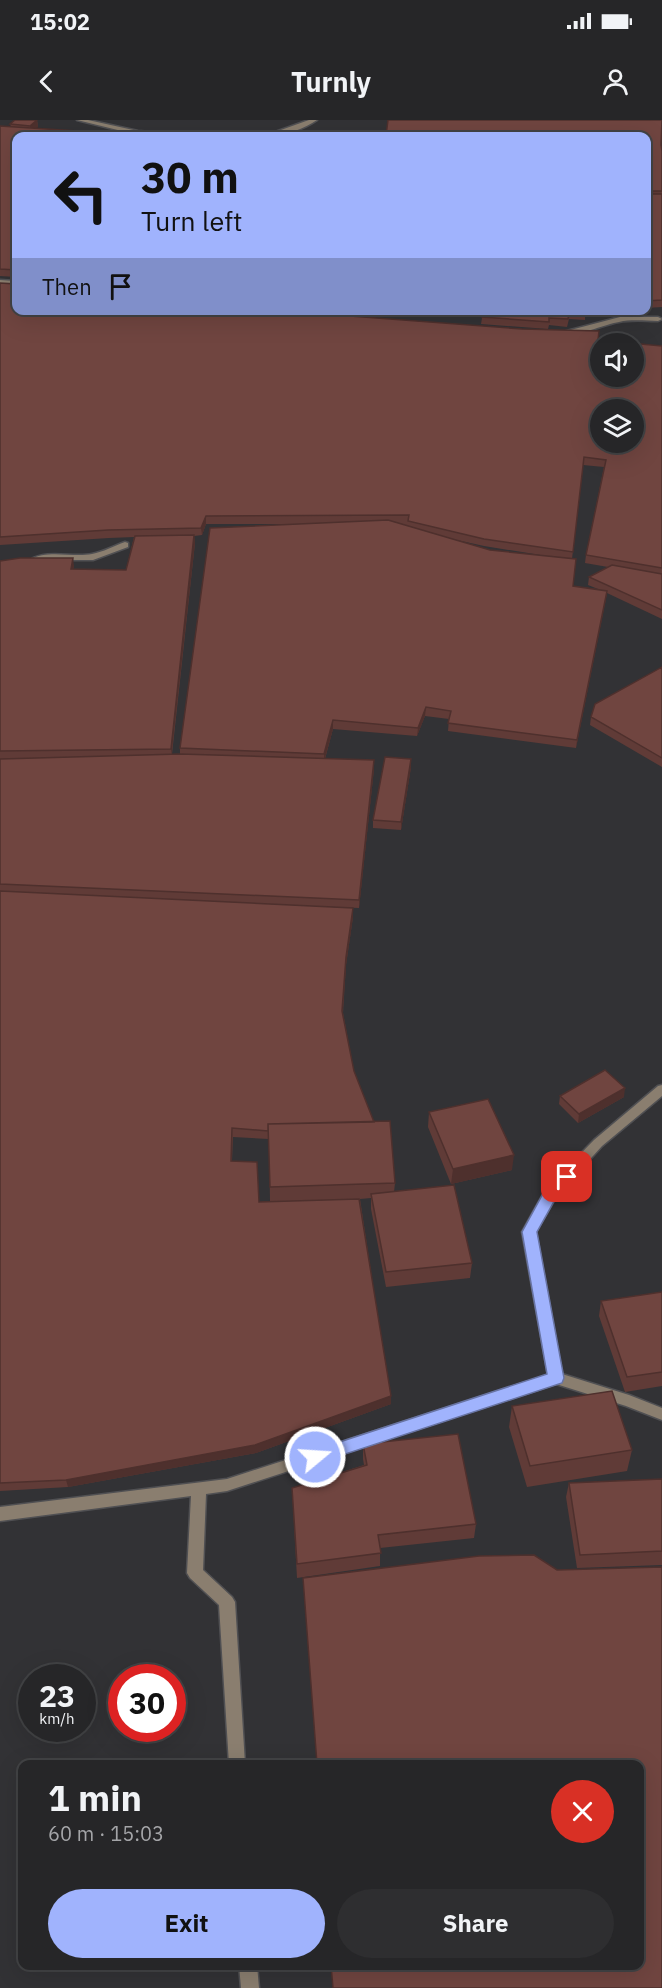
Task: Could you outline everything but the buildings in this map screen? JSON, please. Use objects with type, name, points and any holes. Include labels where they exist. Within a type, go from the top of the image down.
[{"type":"street","points":[[80,120],[134,132]]},
{"type":"street","points":[[282,132],[314,120]]},
{"type":"street","points":[[557,333],[574,332],[620,318],[658,319]]},
{"type":"street","points":[[25,561],[54,557],[93,557],[125,545]]},
{"type":"street","points":[[556,1378],[530,1232],[550,1194],[598,1143],[662,1089]]},
{"type":"street","points":[[0,1515],[227,1485],[556,1378],[662,1414]]},
{"type":"street","points":[[199,1489],[195,1573],[227,1602],[237,1760]]},
{"type":"street","points":[[248,1970],[250,1988]]},
{"type":"route","points":[[315,1457],[556,1378],[530,1232],[550,1194],[567,1177]]}]
